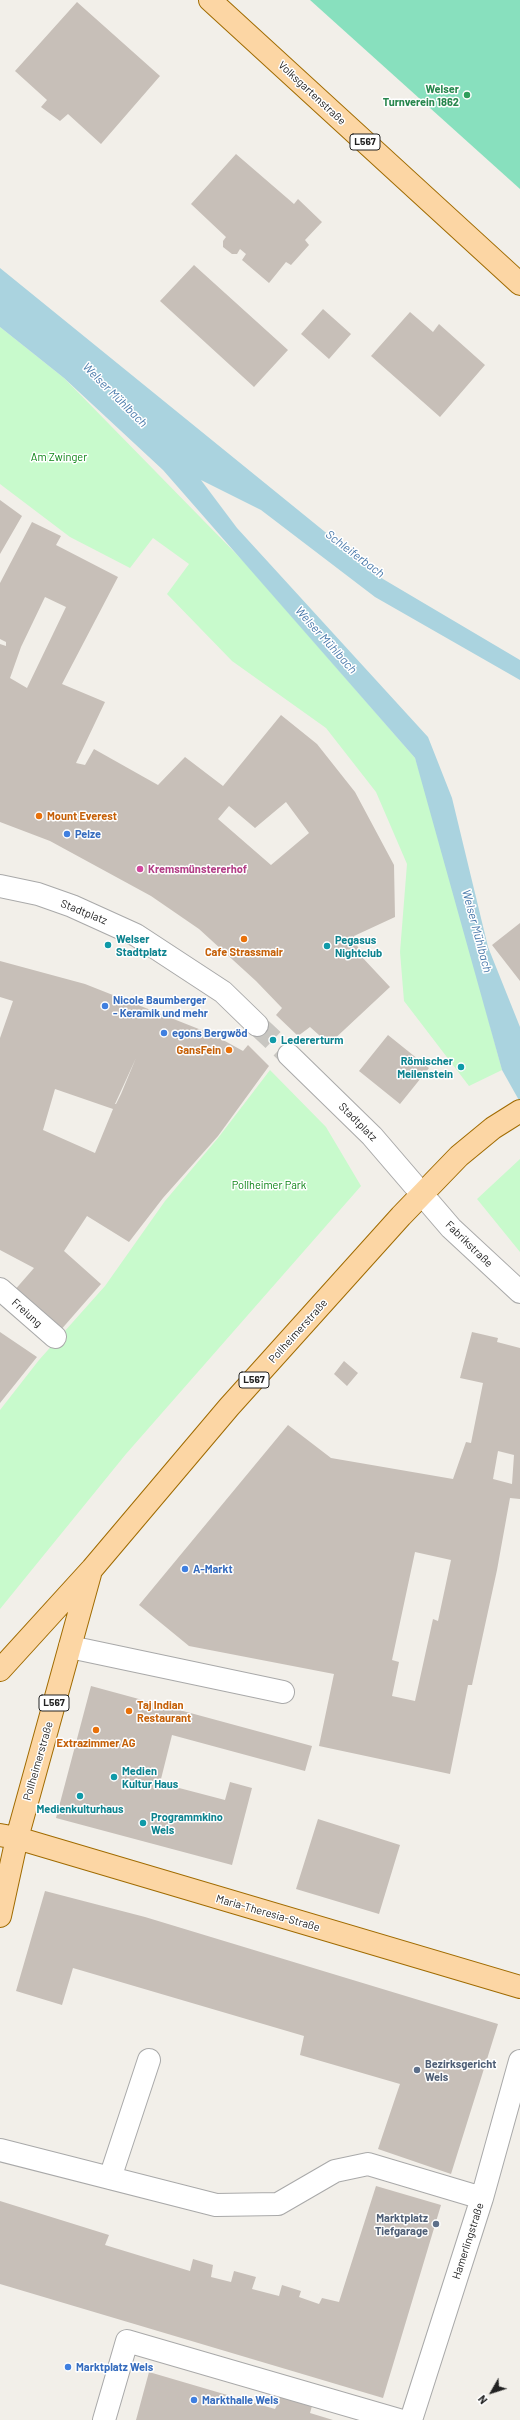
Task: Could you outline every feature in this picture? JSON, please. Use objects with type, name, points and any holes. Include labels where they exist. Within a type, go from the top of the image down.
[{"type":"main road","name":"Volksgartenstraße","points":[[210,0],[520,284]]},
{"type":"main road","name":"Pollheimerstraße","points":[[0,1670],[92,1569],[230,1407],[421,1194],[460,1156],[493,1128],[516,1113]]},
{"type":"main road","name":"Pollheimerstraße","points":[[8,1837],[70,1647],[92,1569]]},
{"type":"main road","name":"L567","points":[[0,1916],[8,1837]]},
{"type":"main road","name":"Maria-Theresia-Straße","points":[[8,1837],[520,1987]]},
{"type":"street","name":"Stadtplatz","points":[[0,886],[38,894],[72,906],[136,934],[223,992],[257,1025]]},
{"type":"street","name":"Stadtplatz","points":[[289,1055],[372,1136],[421,1194]]},
{"type":"street","name":"Fabrikstraße","points":[[421,1194],[450,1228],[520,1292]]},
{"type":"street","name":"Freiung","points":[[0,1288],[55,1337]]},
{"type":"street","points":[[70,1647],[283,1692]]},
{"type":"street","points":[[110,2178],[150,2060]]},
{"type":"street","name":"Hamerlingstraße","points":[[412,2420],[482,2198],[520,2061]]},
{"type":"street","points":[[0,2150],[216,2205],[278,2204],[335,2171],[368,2164],[482,2198]]},
{"type":"street","points":[[104,2420],[127,2341],[398,2420]]},
{"type":"green space","name":"Welser Turnverein 1862","points":[[310,0],[520,0],[520,189]]},
{"type":"green space","name":"Am Zwinger","points":[[0,327],[64,378],[248,566],[415,758],[434,817],[502,1070],[469,1086],[404,1001],[400,952],[407,864],[376,792],[326,728],[232,661],[167,594],[189,564],[153,538],[130,568],[70,537],[0,484]]},
{"type":"green space","name":"Pollheimer Park","points":[[270,1070],[326,1127],[361,1186],[126,1454],[0,1609],[0,1410],[39,1360],[105,1286],[165,1201],[218,1138]]},
{"type":"green space","points":[[520,1159],[520,1252],[477,1199]]},
{"type":"water","name":"Welser Mühlbach","points":[[0,268],[383,579],[520,660],[520,680],[375,597],[261,510],[201,480],[237,528],[428,737],[452,798],[488,947],[520,1027],[520,1102],[502,1070],[415,758],[163,470],[64,378],[0,327]]},
{"type":"building","points":[[77,2],[160,76],[101,144],[68,114],[60,121],[41,107],[47,100],[15,71]]},
{"type":"building","points":[[236,154],[294,204],[298,199],[322,222],[305,240],[309,245],[291,265],[286,262],[269,283],[242,260],[246,254],[240,249],[237,254],[232,254],[223,247],[223,241],[226,237],[191,204]]},
{"type":"building","points":[[194,265],[288,350],[254,387],[160,301]]},
{"type":"building","points":[[323,309],[351,334],[329,359],[301,334]]},
{"type":"building","points":[[410,312],[433,332],[439,324],[485,365],[440,417],[371,356]]},
{"type":"building","points":[[0,500],[22,516],[0,554]]},
{"type":"building","points":[[32,522],[61,536],[56,545],[118,577],[62,684],[105,702],[76,763],[85,765],[94,749],[158,785],[185,757],[223,786],[281,715],[317,744],[355,792],[394,865],[395,917],[354,936],[361,956],[390,987],[329,1044],[310,1027],[298,1036],[276,1015],[282,1008],[256,981],[199,929],[151,896],[50,841],[0,822],[0,644],[6,646],[6,642],[0,639],[0,583]],"holes":[[[45,597],[66,607],[27,688],[10,678],[21,647]],[[286,802],[309,833],[271,865],[218,819],[229,806],[255,828]]]},
{"type":"building","points":[[520,923],[520,981],[492,945]]},
{"type":"building","points":[[0,961],[85,984],[214,1035],[243,1051],[248,1045],[269,1066],[218,1136],[163,1198],[129,1242],[87,1216],[64,1251],[101,1284],[59,1332],[13,1292],[34,1268],[0,1250],[0,1038],[13,1001],[0,997]],"holes":[[[136,1058],[121,1094],[115,1104]],[[55,1089],[113,1109],[95,1153],[43,1130]]]},
{"type":"building","points":[[388,1035],[429,1068],[400,1104],[359,1071]]},
{"type":"building","points":[[0,1332],[37,1357],[0,1403]]},
{"type":"building","points":[[472,1332],[498,1338],[497,1342],[520,1348],[520,1499],[510,1498],[497,1570],[472,1685],[468,1685],[450,1774],[319,1746],[334,1674],[189,1646],[139,1605],[288,1425],[331,1458],[453,1479],[466,1442],[471,1443],[483,1383],[460,1378]],"holes":[[[498,1451],[514,1455],[512,1484],[493,1479]],[[415,1552],[451,1560],[438,1621],[433,1619],[415,1701],[392,1696],[399,1662],[392,1660]]]},
{"type":"building","points":[[344,1361],[358,1373],[347,1386],[334,1374]]},
{"type":"building","name":"Medien Kultur Haus","points":[[91,1686],[312,1746],[305,1771],[172,1735],[160,1783],[225,1800],[230,1782],[252,1788],[232,1865],[56,1818]]},
{"type":"building","points":[[318,1819],[400,1845],[379,1914],[296,1889]]},
{"type":"building","points":[[45,1891],[145,1917],[498,2024],[451,2174],[378,2149],[400,2084],[300,2055],[304,2036],[73,1968],[62,2005],[16,1991]]},
{"type":"building","points":[[376,2186],[441,2205],[383,2398],[0,2284],[0,2201],[109,2235],[105,2245],[190,2271],[193,2259],[213,2265],[211,2277],[231,2282],[234,2271],[256,2277],[252,2289],[279,2296],[282,2285],[301,2291],[299,2297],[319,2304],[322,2298],[339,2302]]},
{"type":"building","name":"Markthalle Wels","points":[[149,2372],[275,2409],[282,2394],[312,2406],[310,2413],[333,2420],[136,2420]]},
{"type":"tunnel","points":[[257,1025],[289,1055]]},
{"type":"place","name":"Welser Turnverein 1862","points":[[467,95]]},
{"type":"place","name":"Mount Everest","points":[[39,816]]},
{"type":"place","name":"Pelze","points":[[67,834]]},
{"type":"place","name":"Kremsmünstererhof","points":[[140,869]]},
{"type":"place","name":"Cafe Strassmair","points":[[244,939]]},
{"type":"place","name":"Welser Stadtplatz","points":[[108,945]]},
{"type":"place","name":"Pegasus Nightclub","points":[[327,946]]},
{"type":"place","name":"Nicole Baumberger - Keramik und mehr","points":[[105,1006]]},
{"type":"place","name":"egons Bergwöd","points":[[164,1033]]},
{"type":"place","name":"Ledererturm","points":[[273,1040]]},
{"type":"place","name":"GansFein","points":[[229,1050]]},
{"type":"place","name":"Römischer Meilenstein","points":[[461,1067]]},
{"type":"place","name":"A-Markt","points":[[185,1569]]},
{"type":"place","name":"Taj Indian Restaurant","points":[[129,1711]]},
{"type":"place","name":"Extrazimmer AG","points":[[96,1730]]},
{"type":"place","name":"Medien Kultur Haus","points":[[114,1777]]},
{"type":"place","name":"Medienkulturhaus","points":[[80,1796]]},
{"type":"place","name":"Programmkino Wels","points":[[143,1823]]},
{"type":"place","name":"Bezirksgericht Wels","points":[[417,2070]]},
{"type":"place","name":"Marktplatz Tiefgarage","points":[[436,2224]]},
{"type":"place","name":"Marktplatz Wels","points":[[68,2367]]},
{"type":"place","name":"Markthalle Wels","points":[[194,2400]]},
{"type":"water label","name":"Schleiferbach","points":[[355,554]]}]
